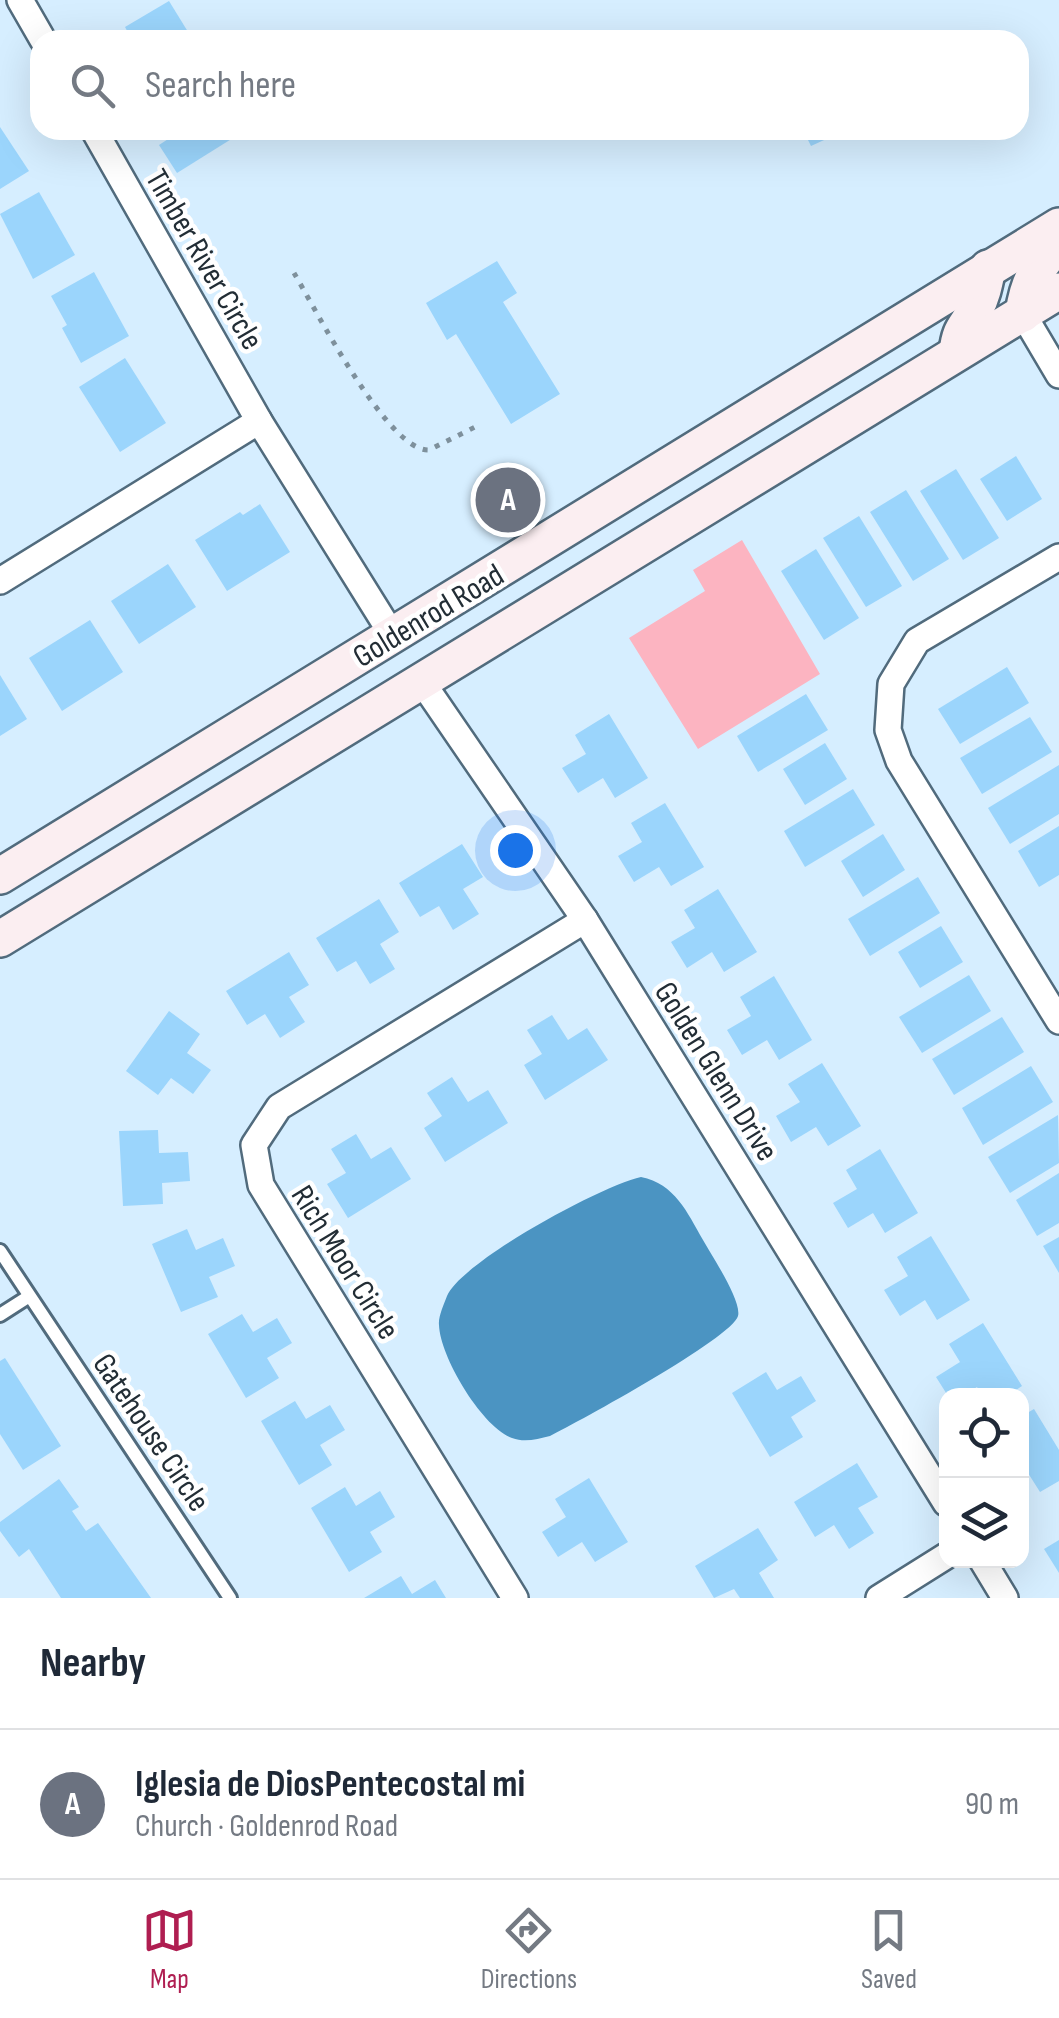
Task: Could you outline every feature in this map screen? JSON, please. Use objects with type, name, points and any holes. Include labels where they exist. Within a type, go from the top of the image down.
[{"type":"main road","name":"Goldenrod Road","points":[[0,876],[394,636],[607,498],[1059,226]]},
{"type":"main road","points":[[1023,314],[1025,294],[1033,276],[1044,258],[1059,246]]},
{"type":"main road","points":[[957,352],[960,330],[975,311],[988,268]]},
{"type":"main road","name":"Goldenrod Road","points":[[0,939],[1059,291]]},
{"type":"street","points":[[20,0],[37,30]]},
{"type":"street","name":"Timber River Circle","points":[[100,140],[259,421],[394,636]]},
{"type":"street","points":[[1023,314],[1059,376]]},
{"type":"street","points":[[0,582],[259,421]]},
{"type":"street","points":[[1059,557],[917,641],[891,684],[888,730],[899,761],[1059,1021]]},
{"type":"street","name":"Golden Glenn Drive","points":[[422,682],[585,920],[939,1492]]},
{"type":"street","name":"Rich Moor Circle","points":[[515,1598],[262,1186],[254,1145],[279,1107],[585,920]]},
{"type":"street","points":[[879,1598],[939,1560]]},
{"type":"street","points":[[987,1568],[1006,1598]]},
{"type":"lane","name":"Gatehouse Circle","points":[[0,1252],[230,1598]]},
{"type":"lane","points":[[0,1315],[28,1298]]},
{"type":"path","points":[[294,273],[376,410],[396,433],[420,450],[428,450],[477,426]]},
{"type":"shaded area","points":[[742,540],[820,674],[698,749],[629,638],[705,591],[693,570]]},
{"type":"water","points":[[641,1177],[663,1186],[685,1210],[731,1290],[738,1316],[683,1360],[566,1428],[536,1439],[512,1438],[476,1406],[447,1355],[439,1322],[447,1296],[478,1264],[535,1226],[597,1194]]},
{"type":"building","points":[[169,1],[187,30],[127,30],[125,27]]},
{"type":"building","points":[[0,127],[29,171],[0,189]]},
{"type":"building","points":[[167,140],[230,140],[177,173],[159,145]]},
{"type":"building","points":[[39,192],[75,255],[33,279],[0,214]]},
{"type":"building","points":[[497,261],[517,293],[503,302],[560,394],[511,424],[456,334],[447,340],[426,303]]},
{"type":"building","points":[[94,272],[129,336],[81,363],[62,328],[67,325],[51,296]]},
{"type":"building","points":[[125,358],[166,423],[120,452],[79,387]]},
{"type":"building","points":[[1016,456],[1042,499],[1007,521],[980,479]]},
{"type":"building","points":[[956,469],[999,538],[963,560],[920,491]]},
{"type":"building","points":[[906,490],[949,559],[913,581],[870,512]]},
{"type":"building","points":[[260,504],[290,552],[227,591],[195,540]]},
{"type":"building","points":[[859,516],[902,586],[866,607],[823,538]]},
{"type":"building","points":[[816,549],[859,618],[824,640],[781,571]]},
{"type":"building","points":[[168,564],[196,607],[139,644],[111,601]]},
{"type":"building","points":[[90,620],[123,672],[62,711],[29,658]]},
{"type":"building","points":[[1007,667],[1029,703],[960,744],[938,709]]},
{"type":"building","points":[[0,675],[27,719],[0,736]]},
{"type":"building","points":[[806,694],[828,730],[758,772],[737,736]]},
{"type":"building","points":[[609,714],[648,778],[615,798],[603,778],[578,793],[562,768],[586,754],[575,735]]},
{"type":"building","points":[[1030,717],[1052,752],[982,794],[960,758]]},
{"type":"building","points":[[825,743],[847,779],[805,805],[783,769]]},
{"type":"building","points":[[1059,765],[1059,814],[1010,844],[988,808]]},
{"type":"building","points":[[853,789],[875,825],[805,867],[784,831]]},
{"type":"building","points":[[665,803],[704,867],[671,886],[659,867],[634,882],[618,856],[642,842],[631,823]]},
{"type":"building","points":[[1059,826],[1059,875],[1039,887],[1018,851]]},
{"type":"building","points":[[883,834],[905,870],[863,897],[841,861]]},
{"type":"building","points":[[462,844],[483,877],[463,889],[479,914],[453,930],[439,906],[420,917],[399,883]]},
{"type":"building","points":[[918,877],[940,913],[870,956],[848,919]]},
{"type":"building","points":[[718,889],[757,952],[724,972],[712,952],[687,968],[671,942],[695,928],[684,910]]},
{"type":"building","points":[[379,899],[399,932],[380,944],[395,969],[370,984],[356,961],[337,972],[316,938]]},
{"type":"building","points":[[941,926],[963,962],[920,988],[898,952]]},
{"type":"building","points":[[289,952],[309,985],[289,997],[305,1022],[280,1038],[265,1014],[247,1025],[226,991]]},
{"type":"building","points":[[969,975],[991,1011],[922,1053],[899,1017]]},
{"type":"building","points":[[774,976],[812,1040],[779,1060],[767,1040],[742,1055],[727,1030],[751,1016],[740,997]]},
{"type":"building","points":[[169,1011],[200,1034],[187,1053],[211,1070],[193,1094],[171,1078],[158,1095],[126,1071]]},
{"type":"building","points":[[552,1015],[568,1040],[587,1028],[608,1060],[545,1100],[524,1065],[542,1054],[527,1030]]},
{"type":"building","points":[[1002,1017],[1024,1052],[954,1095],[932,1059]]},
{"type":"building","points":[[822,1063],[861,1126],[828,1146],[816,1127],[791,1142],[776,1116],[800,1102],[788,1084]]},
{"type":"building","points":[[1031,1066],[1053,1102],[983,1145],[962,1108]]},
{"type":"building","points":[[452,1077],[468,1102],[488,1090],[508,1123],[445,1162],[424,1128],[442,1116],[427,1093]]},
{"type":"building","points":[[1058,1115],[1059,1163],[1010,1193],[988,1157]]},
{"type":"building","points":[[158,1130],[159,1153],[188,1152],[190,1181],[162,1183],[163,1204],[123,1206],[119,1131]]},
{"type":"building","points":[[356,1134],[371,1159],[391,1147],[411,1179],[348,1218],[327,1184],[346,1173],[331,1149]]},
{"type":"building","points":[[880,1149],[918,1213],[885,1233],[873,1213],[848,1228],[833,1203],[857,1189],[846,1170]]},
{"type":"building","points":[[1059,1173],[1059,1223],[1037,1236],[1016,1200]]},
{"type":"building","points":[[187,1229],[196,1250],[223,1238],[235,1266],[209,1277],[218,1297],[181,1312],[152,1244]]},
{"type":"building","points":[[931,1236],[970,1300],[937,1320],[925,1300],[900,1316],[884,1290],[908,1276],[897,1257]]},
{"type":"building","points":[[1059,1237],[1059,1273],[1043,1246]]},
{"type":"building","points":[[242,1314],[253,1332],[277,1318],[292,1343],[267,1358],[279,1378],[246,1398],[208,1334]]},
{"type":"building","points":[[983,1323],[1022,1386],[943,1388],[936,1377],[960,1362],[949,1344]]},
{"type":"building","points":[[5,1358],[61,1446],[23,1470],[0,1434],[0,1361]]},
{"type":"building","points":[[766,1372],[777,1390],[801,1376],[816,1401],[791,1417],[803,1437],[770,1457],[732,1393]]},
{"type":"building","points":[[295,1401],[306,1419],[330,1405],[345,1430],[320,1445],[332,1465],[299,1485],[261,1421]]},
{"type":"building","points":[[1034,1409],[1059,1450],[1059,1481],[1040,1492],[1029,1475],[1029,1412]]},
{"type":"building","points":[[857,1463],[878,1497],[858,1508],[874,1533],[849,1549],[834,1525],[815,1537],[794,1502]]},
{"type":"building","points":[[589,1478],[628,1542],[595,1562],[582,1542],[558,1557],[542,1532],[566,1517],[555,1499]]},
{"type":"building","points":[[59,1479],[79,1507],[72,1511],[86,1531],[98,1523],[151,1598],[61,1598],[29,1549],[19,1557],[0,1531],[0,1522]]},
{"type":"building","points":[[345,1487],[356,1506],[380,1491],[395,1517],[370,1532],[382,1552],[349,1572],[311,1508]]},
{"type":"building","points":[[758,1528],[778,1560],[759,1573],[774,1598],[740,1598],[734,1589],[714,1598],[695,1566]]},
{"type":"building","points":[[1059,1540],[1059,1573],[1044,1549]]},
{"type":"building","points":[[401,1576],[412,1594],[435,1580],[446,1598],[364,1598]]},
{"type":"place","name":"Iglesia de DiosPentecostal mi","points":[[508,500]]}]
